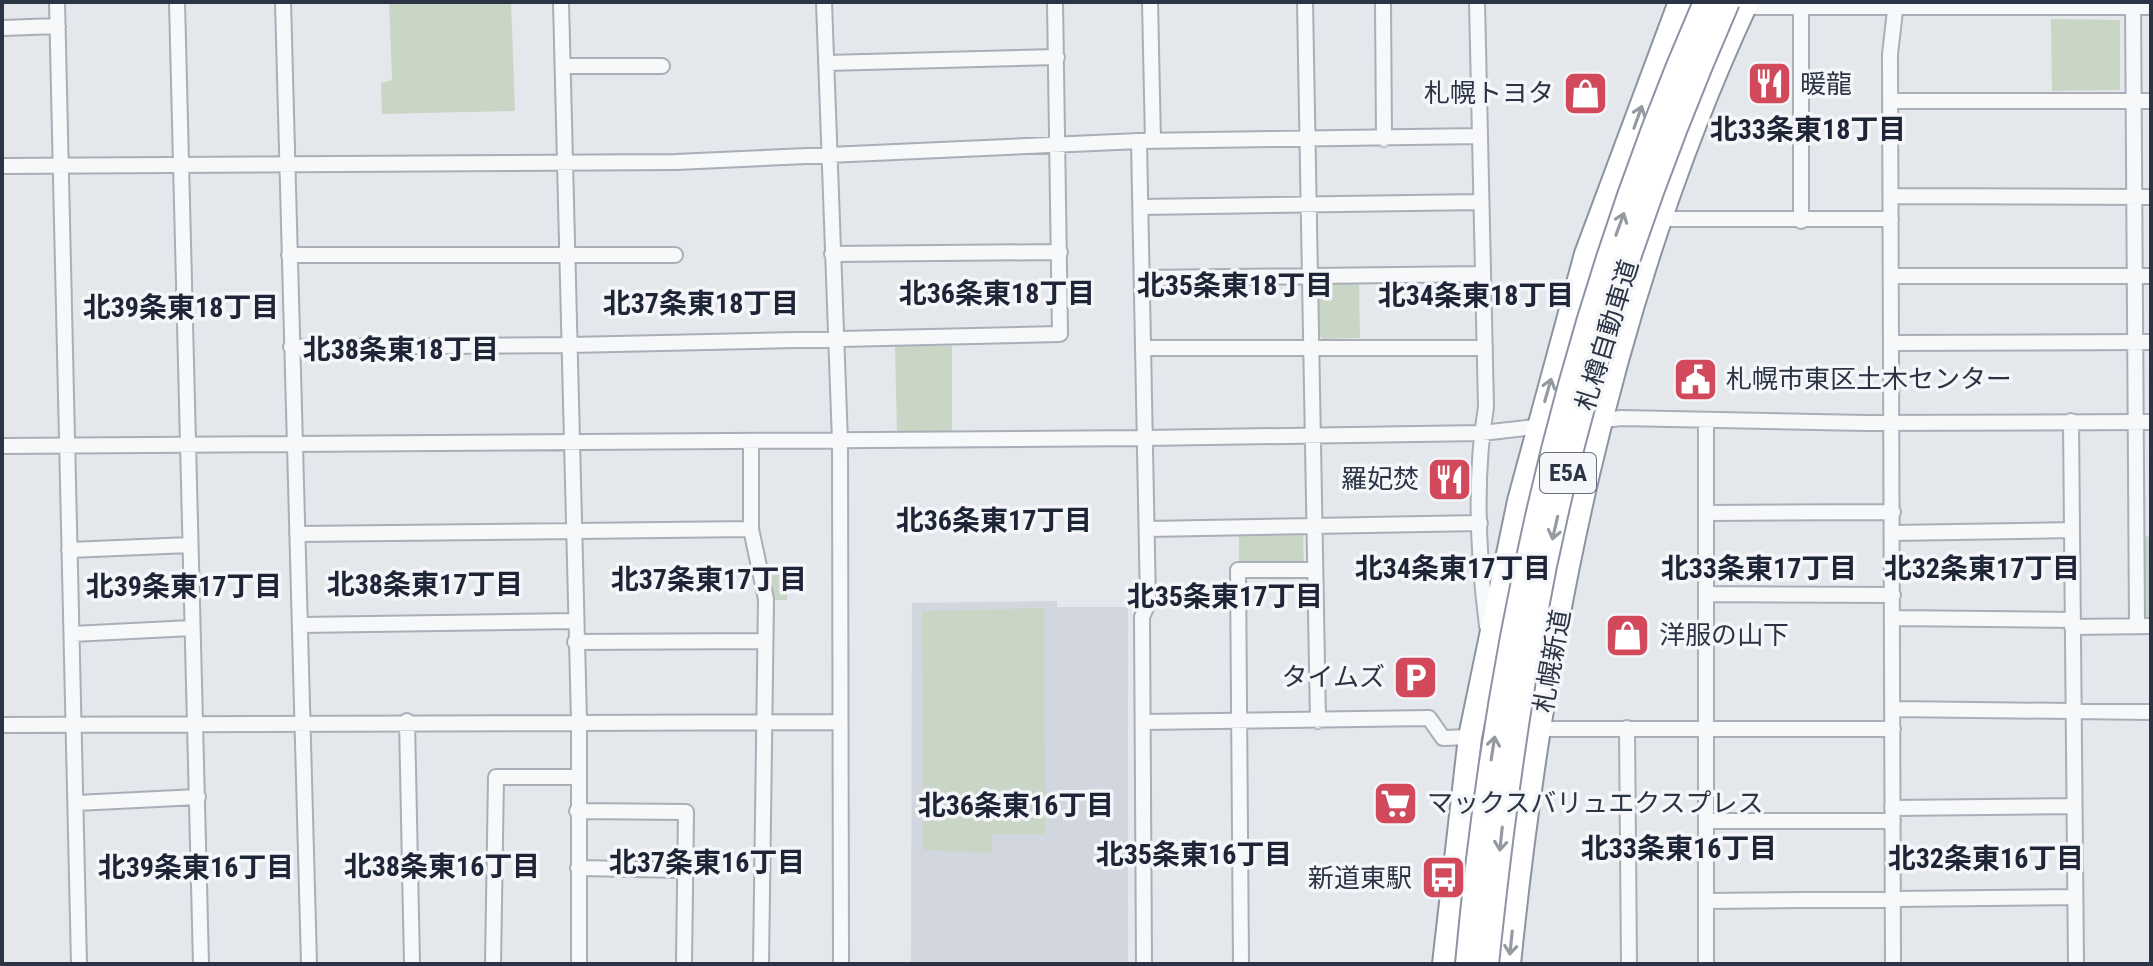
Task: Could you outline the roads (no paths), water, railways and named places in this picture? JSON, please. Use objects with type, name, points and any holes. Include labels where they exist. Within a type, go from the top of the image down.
[{"type":"highway","points":[[1444,964],[1470,737],[1538,427],[1586,254],[1680,2]]},
{"type":"highway","name":"札樽自動車道","points":[[1467,964],[1484,804],[1515,617],[1556,435],[1614,240],[1680,59],[1705,2]]},
{"type":"highway","name":"札樽自動車道","points":[[1487,964],[1504,807],[1532,636],[1576,439],[1633,247],[1700,66],[1740,4]]},
{"type":"highway","name":"札幌新道","points":[[1509,964],[1520,857],[1539,729],[1570,561],[1603,421],[1658,219],[1740,4]]},
{"type":"street","points":[[57,2],[79,964]]},
{"type":"street","points":[[177,2],[201,964]]},
{"type":"street","points":[[283,2],[309,964]]},
{"type":"street","points":[[561,2],[573,444],[574,621],[579,721],[579,964]]},
{"type":"street","points":[[824,2],[840,442],[841,964]]},
{"type":"street","points":[[291,347],[570,345],[1060,334],[1055,2]]},
{"type":"street","points":[[1144,964],[1142,617],[1148,603],[1141,207],[1150,2]]},
{"type":"street","points":[[1305,2],[1306,203],[1318,721]]},
{"type":"street","points":[[1383,2],[1384,139]]},
{"type":"street","points":[[1477,2],[1486,407],[1482,433],[1479,567],[1489,643]]},
{"type":"street","points":[[1740,4],[2151,7]]},
{"type":"street","points":[[1893,964],[1890,101],[1895,4]]},
{"type":"street","points":[[1893,618],[2144,626],[2144,530],[2135,422],[2133,5]]},
{"type":"street","points":[[1801,6],[1801,221]]},
{"type":"street","points":[[2,28],[58,26]]},
{"type":"street","points":[[826,63],[1057,57]]},
{"type":"street","points":[[563,66],[662,66]]},
{"type":"street","points":[[1890,101],[2151,101]]},
{"type":"street","points":[[2,166],[566,164],[830,157],[1146,141],[1480,136]]},
{"type":"street","points":[[1891,196],[2151,197]]},
{"type":"street","points":[[1141,207],[1481,202]]},
{"type":"street","points":[[1658,219],[1891,219]]},
{"type":"street","points":[[832,254],[1060,252]]},
{"type":"street","points":[[289,255],[675,255]]},
{"type":"street","points":[[1142,278],[1483,274]]},
{"type":"street","points":[[1892,276],[2151,276]]},
{"type":"street","points":[[1892,343],[2151,342]]},
{"type":"street","points":[[1143,348],[1485,348]]},
{"type":"street","points":[[1706,420],[1706,964]]},
{"type":"street","points":[[2,446],[840,442],[1311,436],[1482,433],[1603,421],[2151,422]]},
{"type":"street","points":[[2071,421],[2076,964]]},
{"type":"street","points":[[751,442],[751,529],[766,599],[761,964]]},
{"type":"street","points":[[1706,513],[1893,512]]},
{"type":"street","points":[[1147,529],[1480,523]]},
{"type":"street","points":[[297,534],[751,529]]},
{"type":"street","points":[[1893,533],[2072,530]]},
{"type":"street","points":[[69,550],[190,545]]},
{"type":"street","points":[[1241,964],[1238,570],[1314,570]]},
{"type":"street","points":[[1706,594],[1893,595]]},
{"type":"street","points":[[300,625],[574,621]]},
{"type":"street","points":[[72,634],[192,628]]},
{"type":"street","points":[[575,642],[765,641]]},
{"type":"street","points":[[1894,709],[2151,712]]},
{"type":"street","points":[[1143,722],[1429,718],[1443,738],[1470,737]]},
{"type":"street","points":[[2,725],[407,721],[840,722]]},
{"type":"street","points":[[407,721],[412,964]]},
{"type":"street","points":[[1627,728],[1629,964]]},
{"type":"street","points":[[1539,729],[1893,729]]},
{"type":"street","points":[[493,964],[496,777],[578,777]]},
{"type":"street","points":[[76,803],[198,797]]},
{"type":"street","points":[[1706,821],[2074,806]]},
{"type":"street","points":[[577,811],[686,812],[684,964]]},
{"type":"street","points":[[578,868],[685,870]]},
{"type":"street","points":[[1706,901],[2075,897]]},
{"type":"place","name":"暖龍","points":[[1769,84]]},
{"type":"place","name":"札幌トヨタ","points":[[1585,93]]},
{"type":"place","name":"札幌市東区土木センター","points":[[1695,379]]},
{"type":"place","name":"羅妃焚","points":[[1450,479]]},
{"type":"place","name":"洋服の山下","points":[[1628,635]]},
{"type":"place","name":"タイムズ","points":[[1416,677]]},
{"type":"place","name":"マックスバリュエクスプレス","points":[[1396,803]]},
{"type":"place","name":"新道東駅","points":[[1443,878]]},
{"type":"district","name":"北33条東18丁目","points":[[1808,129]]},
{"type":"district","name":"北35条東18丁目","points":[[1235,285]]},
{"type":"district","name":"北36条東18丁目","points":[[997,293]]},
{"type":"district","name":"北34条東18丁目","points":[[1476,295]]},
{"type":"district","name":"北37条東18丁目","points":[[701,303]]},
{"type":"district","name":"北39条東18丁目","points":[[181,307]]},
{"type":"district","name":"北38条東18丁目","points":[[401,349]]},
{"type":"district","name":"北36条東17丁目","points":[[994,520]]},
{"type":"district","name":"北34条東17丁目","points":[[1453,568]]},
{"type":"district","name":"北33条東17丁目","points":[[1759,568]]},
{"type":"district","name":"北32条東17丁目","points":[[1982,568]]},
{"type":"district","name":"北37条東17丁目","points":[[709,579]]},
{"type":"district","name":"北38条東17丁目","points":[[425,584]]},
{"type":"district","name":"北39条東17丁目","points":[[184,586]]},
{"type":"district","name":"北35条東17丁目","points":[[1225,596]]},
{"type":"district","name":"北36条東16丁目","points":[[1016,805]]},
{"type":"district","name":"北33条東16丁目","points":[[1679,848]]},
{"type":"district","name":"北35条東16丁目","points":[[1194,854]]},
{"type":"district","name":"北32条東16丁目","points":[[1986,858]]},
{"type":"district","name":"北37条東16丁目","points":[[707,862]]},
{"type":"district","name":"北38条東16丁目","points":[[442,866]]},
{"type":"district","name":"北39条東16丁目","points":[[196,867]]}]
